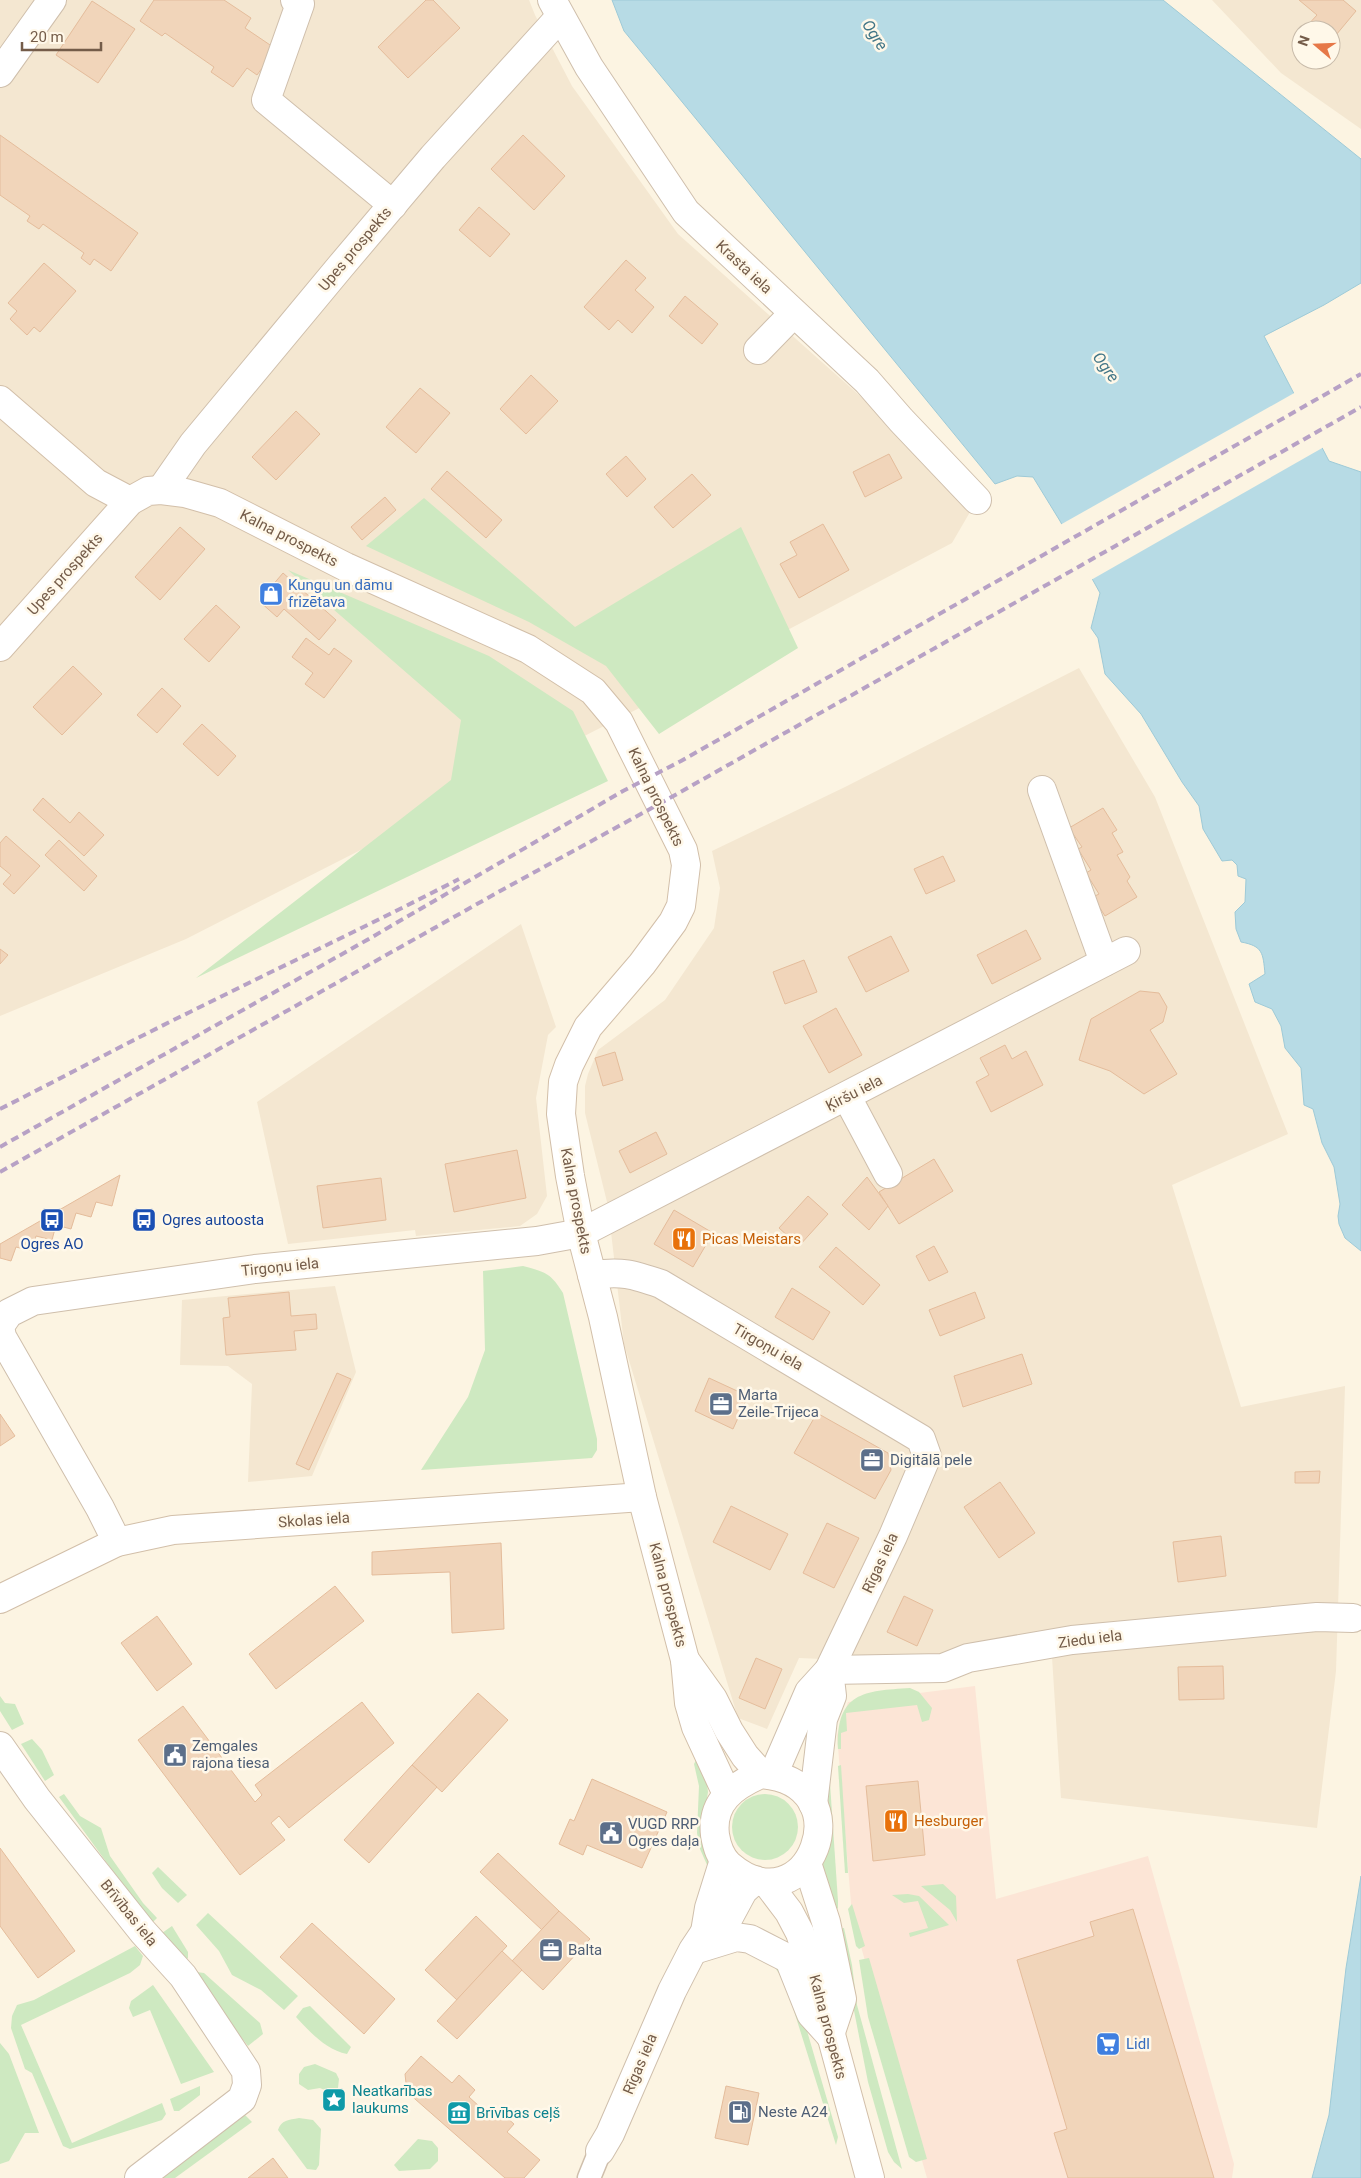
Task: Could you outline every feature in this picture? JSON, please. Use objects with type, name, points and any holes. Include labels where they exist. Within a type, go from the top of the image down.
[{"type":"street","points":[[0,73],[52,0]]},
{"type":"street","points":[[294,0],[300,4],[266,100],[393,205]]},
{"type":"street","name":"Upes prospekts","points":[[161,490],[193,444],[556,9]]},
{"type":"street","name":"Krasta iela","points":[[556,9],[589,67],[686,212],[793,314],[868,381],[901,420],[977,500]]},
{"type":"street","points":[[758,350],[793,314]]},
{"type":"street","points":[[0,400],[96,483],[130,501]]},
{"type":"street","name":"Kalna prospekts","points":[[130,501],[148,491],[161,490],[185,493],[220,503],[346,567],[528,649],[593,691],[619,722],[668,818],[683,850],[686,865],[681,906],[673,922],[642,964],[588,1027],[566,1074],[562,1114],[570,1176],[581,1233],[642,1497],[685,1660]]},
{"type":"street","name":"Upes prospekts","points":[[0,647],[130,501]]},
{"type":"street","name":"Ķiršu iela","points":[[581,1233],[847,1097],[1116,956],[1042,790]]},
{"type":"street","points":[[847,1097],[888,1174]]},
{"type":"street","name":"Tirgoņu iela","points":[[117,1542],[100,1508],[2,1337],[0,1326],[9,1313],[33,1301],[255,1268],[537,1242],[581,1233]]},
{"type":"street","name":"Tirgoņu iela","points":[[592,1275],[610,1272],[629,1273],[661,1284],[903,1426],[921,1438],[927,1456]]},
{"type":"street","name":"Rīgas iela","points":[[767,1775],[809,1692],[829,1670],[893,1536],[927,1456]]},
{"type":"street","name":"Skolas iela","points":[[0,1599],[117,1542],[182,1530],[642,1497]]},
{"type":"street","name":"Ziedu iela","points":[[829,1670],[943,1668],[968,1658],[1072,1640],[1317,1617],[1353,1618]]},
{"type":"street","points":[[685,1660],[713,1699],[745,1756],[767,1775],[799,1787],[813,1804],[820,1826],[815,1849],[807,1864],[784,1879],[761,1882],[743,1892],[729,1916],[699,1941]]},
{"type":"street","points":[[685,1660],[688,1704],[700,1736],[727,1794]]},
{"type":"street","points":[[813,1804],[823,1719],[832,1696],[829,1670]]},
{"type":"street","name":"Brīvības iela","points":[[0,1746],[37,1799],[143,1932],[183,1976],[246,2072],[247,2085],[242,2099],[139,2178]]},
{"type":"street","points":[[761,1882],[738,1873],[724,1860],[716,1846],[714,1823],[721,1802],[727,1794],[745,1780],[767,1775]]},
{"type":"street","points":[[699,1941],[724,1860]]},
{"type":"street","points":[[699,1941],[736,1937],[750,1939],[788,1959],[811,2014],[830,2035],[842,1999],[826,1922],[807,1864]]},
{"type":"street","name":"Kalna prospekts","points":[[761,1882],[789,1912],[800,1933],[818,1987],[870,2178]]},
{"type":"street","name":"Rīgas iela","points":[[589,2178],[649,2042],[699,1941]]},
{"type":"shaded area","points":[[0,0],[529,0],[572,86],[678,234],[977,500],[952,543],[657,699],[186,939],[0,1016]]},
{"type":"shaded area","points":[[1212,0],[1361,0],[1361,129],[1281,73]]},
{"type":"shaded area","points":[[1079,668],[1155,797],[1288,1134],[1172,1185],[1241,1407],[1345,1386],[1336,1671],[1317,1828],[1061,1798],[1052,1657],[936,1664],[799,1658],[767,1729],[738,1718],[624,1344],[608,1206],[585,1113],[585,1086],[598,1050],[665,1000],[714,928],[720,888],[712,851],[845,787]]},
{"type":"shaded area","points":[[521,924],[556,1027],[548,1035],[536,1098],[547,1196],[537,1214],[520,1226],[416,1236],[415,1230],[288,1244],[257,1102]]},
{"type":"shaded area","points":[[335,1286],[356,1372],[312,1476],[248,1482],[252,1384],[228,1366],[180,1365],[182,1300]]},
{"type":"shaded area","points":[[975,1686],[996,1899],[1148,1856],[1234,2164],[1232,2178],[927,2178],[852,1915],[837,1735],[848,1702]]},
{"type":"green space","points":[[424,498],[575,627],[741,527],[798,648],[659,734],[606,666],[529,622],[366,546]]},
{"type":"green space","points":[[288,570],[489,656],[573,711],[608,781],[196,978],[451,780],[461,720]]},
{"type":"green space","points":[[523,1266],[547,1274],[555,1281],[563,1293],[597,1439],[597,1450],[592,1458],[421,1470],[468,1397],[485,1350],[483,1271]]},
{"type":"green space","points":[[910,1688],[919,1692],[932,1708],[929,1720],[922,1722],[917,1705],[846,1713],[847,1731],[841,1733],[841,1749],[838,1749],[842,1716],[848,1705],[856,1698],[879,1691]]},
{"type":"green space","points":[[0,1696],[5,1703],[15,1704],[24,1724],[12,1730],[0,1711]]},
{"type":"green space","points":[[32,1739],[42,1750],[54,1775],[45,1781],[21,1744]]},
{"type":"green space","points":[[828,1754],[838,1901],[838,1908],[833,1913],[821,1869]]},
{"type":"green space","points":[[698,1756],[706,1774],[708,1792],[703,1823],[710,1860],[708,1867],[700,1849],[697,1833],[699,1786],[694,1764]]},
{"type":"green space","points":[[841,1765],[848,1873],[845,1873],[838,1766]]},
{"type":"green space","points":[[64,1794],[80,1816],[101,1828],[110,1856],[143,1903],[157,1918],[153,1922],[139,1907],[59,1797]]},
{"type":"green space","points":[[765,1794],[778,1797],[788,1804],[795,1814],[798,1827],[795,1840],[788,1850],[778,1857],[765,1860],[752,1857],[742,1850],[735,1840],[732,1827],[735,1814],[742,1804],[752,1797]]},
{"type":"green space","points":[[158,1867],[187,1895],[178,1903],[162,1888],[152,1873]]},
{"type":"green space","points":[[943,1884],[956,1896],[957,1922],[950,1910],[921,1886]]},
{"type":"green space","points":[[908,1894],[919,1896],[949,1925],[910,1937],[909,1933],[928,1928],[918,1901],[904,1903],[892,1895]]},
{"type":"green space","points":[[852,1904],[865,1946],[859,1949],[856,1946],[848,1909]]},
{"type":"green space","points":[[208,1913],[298,1996],[284,2010],[261,1990],[232,1975],[219,1951],[196,1925]]},
{"type":"green space","points":[[172,1926],[188,1952],[188,1958],[184,1962],[162,1933]]},
{"type":"green space","points":[[844,1928],[852,1965],[857,2005],[902,2169],[894,2162],[888,2152],[868,2082],[838,1929]]},
{"type":"green space","points":[[135,1946],[143,1956],[140,1965],[130,1973],[21,2025],[72,2143],[162,2103],[166,2114],[162,2120],[70,2149],[63,2146],[32,2073],[25,2069],[11,2028],[12,2016],[17,2005],[34,2000]]},
{"type":"green space","points":[[869,1958],[927,2159],[916,2162],[909,2157],[868,2017],[859,1960]]},
{"type":"green space","points":[[775,1960],[798,2000],[838,2137],[836,2145],[789,1995],[783,1979],[773,1965]]},
{"type":"green space","points":[[197,1972],[204,1973],[260,2023],[263,2034],[248,2046],[193,1975]]},
{"type":"green space","points":[[153,1985],[214,2072],[181,2084],[150,2010],[133,2017],[129,2008],[131,2001]]},
{"type":"green space","points":[[310,2006],[351,2047],[347,2054],[332,2049],[325,2044],[296,2017],[303,2008]]},
{"type":"green space","points":[[0,2043],[9,2054],[39,2133],[25,2133],[9,2161],[0,2164]]},
{"type":"green space","points":[[315,2064],[336,2073],[339,2079],[338,2088],[329,2092],[320,2088],[308,2090],[299,2084],[299,2074],[304,2067]]},
{"type":"green space","points":[[200,2086],[200,2095],[179,2111],[174,2111],[170,2099]]},
{"type":"green space","points":[[245,2115],[252,2122],[175,2178],[159,2178]]},
{"type":"green space","points":[[299,2118],[313,2120],[321,2129],[319,2165],[316,2170],[307,2169],[278,2130],[283,2122]]},
{"type":"green space","points":[[418,2139],[432,2141],[438,2148],[438,2161],[430,2169],[399,2171],[394,2165]]},
{"type":"water","name":"Ogre","points":[[612,0],[1163,0],[1361,159],[1361,283],[1324,305],[1264,336],[1329,461],[1361,472],[1361,1251],[1345,1238],[1339,1224],[1340,1204],[1334,1167],[1322,1143],[1313,1109],[1304,1105],[1301,1068],[1285,1048],[1281,1026],[1272,1009],[1255,1002],[1249,984],[1265,974],[1264,961],[1258,948],[1241,942],[1236,929],[1235,912],[1245,902],[1246,879],[1238,876],[1237,865],[1232,860],[1222,861],[1203,829],[1199,806],[1182,782],[1141,714],[1105,674],[1098,638],[1091,628],[1100,593],[1060,521],[1033,477],[1017,476],[995,484],[624,31]]},
{"type":"water","points":[[1361,1876],[1361,2178],[1312,2178],[1329,2115],[1346,1968]]},
{"type":"pier","points":[[1296,392],[1324,447],[1091,580],[1060,525]]},
{"type":"building","points":[[154,0],[224,0],[251,18],[245,28],[276,49],[257,75],[247,68],[233,87],[211,72],[214,67],[165,33],[162,36],[140,21]]},
{"type":"building","points":[[426,0],[433,0],[460,28],[408,78],[378,47]]},
{"type":"building","points":[[1299,0],[1343,0],[1356,11],[1341,29],[1341,20],[1312,20],[1317,15]]},
{"type":"building","points":[[92,1],[135,29],[98,83],[56,55]]},
{"type":"building","points":[[0,135],[138,233],[111,271],[94,259],[90,265],[81,258],[84,253],[43,224],[39,229],[27,221],[30,216],[0,195]]},
{"type":"building","points":[[523,135],[565,176],[534,210],[491,169]]},
{"type":"building","points":[[479,207],[510,234],[490,257],[459,230]]},
{"type":"building","points":[[626,260],[646,278],[635,290],[654,307],[632,333],[618,320],[609,330],[584,307]]},
{"type":"building","points":[[44,263],[76,291],[40,332],[34,327],[27,335],[10,319],[17,311],[8,303]]},
{"type":"building","points":[[685,296],[718,324],[702,344],[669,316]]},
{"type":"building","points":[[531,375],[558,401],[526,434],[500,409]]},
{"type":"building","points":[[420,388],[450,413],[416,453],[386,427]]},
{"type":"building","points":[[296,411],[320,434],[276,480],[252,457]]},
{"type":"building","points":[[889,454],[902,478],[865,497],[853,472]]},
{"type":"building","points":[[626,456],[646,479],[627,497],[606,474]]},
{"type":"building","points":[[447,471],[502,520],[486,538],[431,489]]},
{"type":"building","points":[[692,474],[711,495],[673,528],[654,507]]},
{"type":"building","points":[[385,497],[396,510],[362,540],[351,527]]},
{"type":"building","points":[[823,524],[849,570],[799,598],[780,564],[797,555],[790,542]]},
{"type":"building","points":[[180,527],[205,549],[160,600],[135,577]]},
{"type":"building","points":[[283,573],[336,620],[319,640],[284,609],[277,617],[259,601]]},
{"type":"building","points":[[216,605],[240,627],[209,662],[184,639]]},
{"type":"building","points":[[306,638],[329,655],[334,648],[352,661],[324,698],[305,684],[313,673],[292,657]]},
{"type":"building","points":[[73,666],[102,694],[62,735],[33,707]]},
{"type":"building","points":[[162,688],[181,706],[157,733],[137,715]]},
{"type":"building","points":[[202,724],[236,756],[218,776],[183,744]]},
{"type":"building","points":[[43,798],[70,823],[79,812],[104,835],[84,856],[33,810]]},
{"type":"building","points":[[1103,808],[1117,830],[1112,833],[1123,852],[1117,855],[1130,877],[1127,881],[1137,897],[1105,916],[1093,897],[1099,894],[1086,873],[1091,870],[1078,849],[1082,847],[1069,828]]},
{"type":"building","points":[[6,836],[40,866],[14,894],[3,884],[11,875],[0,866],[0,843]]},
{"type":"building","points":[[59,840],[97,876],[84,891],[45,855]]},
{"type":"building","points":[[943,856],[955,881],[926,894],[914,869]]},
{"type":"building","points":[[1026,930],[1041,959],[992,984],[977,955]]},
{"type":"building","points":[[891,936],[909,971],[866,992],[848,957]]},
{"type":"building","points":[[0,949],[8,955],[0,964]]},
{"type":"building","points":[[804,960],[817,992],[785,1004],[773,972]]},
{"type":"building","points":[[1140,991],[1159,993],[1167,1007],[1163,1022],[1150,1030],[1177,1074],[1144,1094],[1110,1071],[1079,1060],[1091,1019]]},
{"type":"building","points":[[836,1008],[862,1055],[829,1073],[803,1026]]},
{"type":"building","points":[[1005,1045],[1012,1059],[1026,1051],[1043,1085],[991,1112],[976,1082],[989,1075],[980,1058]]},
{"type":"building","points":[[615,1052],[623,1080],[603,1086],[595,1058]]},
{"type":"building","points":[[656,1132],[667,1154],[630,1173],[619,1151]]},
{"type":"building","points":[[517,1150],[526,1198],[454,1212],[445,1164]]},
{"type":"building","points":[[934,1159],[953,1191],[899,1224],[879,1192]]},
{"type":"building","points":[[120,1175],[112,1206],[96,1202],[91,1217],[76,1213],[71,1229],[56,1225],[52,1240],[36,1236],[32,1251],[16,1247],[11,1261],[0,1258],[0,1244]]},
{"type":"building","points":[[867,1177],[888,1206],[869,1230],[842,1205]]},
{"type":"building","points":[[381,1178],[386,1220],[323,1228],[317,1186]]},
{"type":"building","points":[[808,1196],[828,1214],[799,1246],[779,1228]]},
{"type":"building","name":"Picas Meistars","points":[[674,1210],[713,1233],[693,1267],[654,1244]]},
{"type":"building","points":[[934,1246],[948,1272],[929,1281],[916,1256]]},
{"type":"building","points":[[836,1247],[880,1285],[863,1305],[819,1267]]},
{"type":"building","points":[[792,1288],[830,1312],[813,1340],[775,1317]]},
{"type":"building","points":[[289,1292],[291,1316],[316,1314],[317,1329],[294,1331],[296,1350],[226,1355],[223,1318],[230,1317],[228,1298]]},
{"type":"building","points":[[975,1292],[985,1318],[940,1336],[929,1310]]},
{"type":"building","points":[[1022,1354],[1032,1384],[963,1407],[954,1376]]},
{"type":"building","points":[[337,1373],[351,1379],[309,1470],[296,1464]]},
{"type":"building","name":"Marta Zeile-Trijeca","points":[[709,1378],[748,1396],[733,1429],[695,1411]]},
{"type":"building","points":[[817,1413],[888,1453],[891,1470],[875,1499],[794,1453]]},
{"type":"building","points":[[0,1414],[15,1436],[0,1446]]},
{"type":"building","points":[[1320,1471],[1319,1483],[1295,1483],[1295,1472]]},
{"type":"building","points":[[1000,1482],[1035,1533],[999,1558],[964,1507]]},
{"type":"building","points":[[731,1506],[788,1534],[770,1570],[713,1542]]},
{"type":"building","points":[[827,1523],[859,1538],[834,1588],[803,1573]]},
{"type":"building","points":[[1221,1536],[1226,1576],[1178,1582],[1173,1542]]},
{"type":"building","points":[[501,1543],[504,1629],[452,1633],[450,1572],[372,1575],[372,1552]]},
{"type":"building","points":[[335,1586],[364,1621],[276,1689],[249,1654]]},
{"type":"building","points":[[904,1596],[933,1610],[917,1646],[887,1632]]},
{"type":"building","points":[[157,1616],[192,1664],[157,1691],[121,1643]]},
{"type":"building","points":[[756,1658],[782,1669],[765,1709],[739,1698]]},
{"type":"building","points":[[1223,1666],[1224,1699],[1179,1700],[1178,1667]]},
{"type":"building","points":[[478,1693],[508,1720],[442,1792],[412,1765]]},
{"type":"building","points":[[362,1702],[394,1743],[289,1828],[279,1816],[271,1823],[285,1840],[240,1875],[138,1740],[183,1706],[255,1802],[262,1795],[255,1785]]},
{"type":"building","points":[[412,1765],[437,1787],[369,1863],[344,1840]]},
{"type":"building","name":"VUGD RRP Ogres daļa","points":[[592,1779],[667,1812],[642,1868],[587,1845],[583,1855],[559,1844],[570,1819],[574,1821]]},
{"type":"building","name":"Hesburger","points":[[918,1781],[925,1855],[873,1861],[866,1786]]},
{"type":"building","points":[[0,1848],[75,1951],[38,1978],[0,1926]]},
{"type":"building","points":[[498,1853],[559,1911],[542,1930],[480,1872]]},
{"type":"building","name":"Lidl","points":[[1133,1909],[1214,2178],[1068,2178],[1054,2133],[1067,2129],[1017,1960],[1094,1936],[1090,1922]]},
{"type":"building","name":"Balta","points":[[559,1911],[590,1939],[543,1990],[512,1961]]},
{"type":"building","points":[[476,1916],[507,1946],[457,2000],[425,1970]]},
{"type":"building","points":[[312,1923],[395,1999],[364,2034],[280,1957]]},
{"type":"building","points":[[502,1951],[522,1970],[457,2039],[437,2021]]},
{"type":"building","name":"Brīvības ceļš","points":[[421,2056],[452,2083],[459,2075],[475,2090],[469,2097],[491,2117],[498,2110],[514,2124],[507,2132],[540,2160],[524,2178],[505,2178],[407,2092],[405,2074]]},
{"type":"building","points":[[726,2086],[759,2093],[748,2145],[715,2138]]},
{"type":"building","points":[[273,2158],[288,2178],[248,2178]]},
{"type":"railway","points":[[0,1147],[367,940],[623,791],[681,761],[1361,374]]},
{"type":"railway","points":[[0,1172],[502,890],[661,803],[1361,407]]},
{"type":"railway","points":[[0,1109],[166,1024],[459,879]]},
{"type":"place","name":"Kungu un dāmu frizētava","points":[[271,594]]},
{"type":"place","name":"Ogres AO","points":[[52,1220]]},
{"type":"place","name":"Ogres autoosta","points":[[144,1220]]},
{"type":"place","name":"Picas Meistars","points":[[684,1239]]},
{"type":"place","name":"Marta Zeile-Trijeca","points":[[721,1404]]},
{"type":"place","name":"Digitālā pele","points":[[872,1460]]},
{"type":"place","name":"Zemgales rajona tiesa","points":[[175,1755]]},
{"type":"place","name":"Hesburger","points":[[896,1821]]},
{"type":"place","name":"VUGD RRP Ogres daļa","points":[[611,1833]]},
{"type":"place","name":"Balta","points":[[551,1950]]},
{"type":"place","name":"Lidl","points":[[1108,2044]]},
{"type":"place","name":"Neatkarības laukums","points":[[334,2100]]},
{"type":"place","name":"Neste A24","points":[[740,2112]]},
{"type":"place","name":"Brīvības ceļš","points":[[459,2113]]}]
